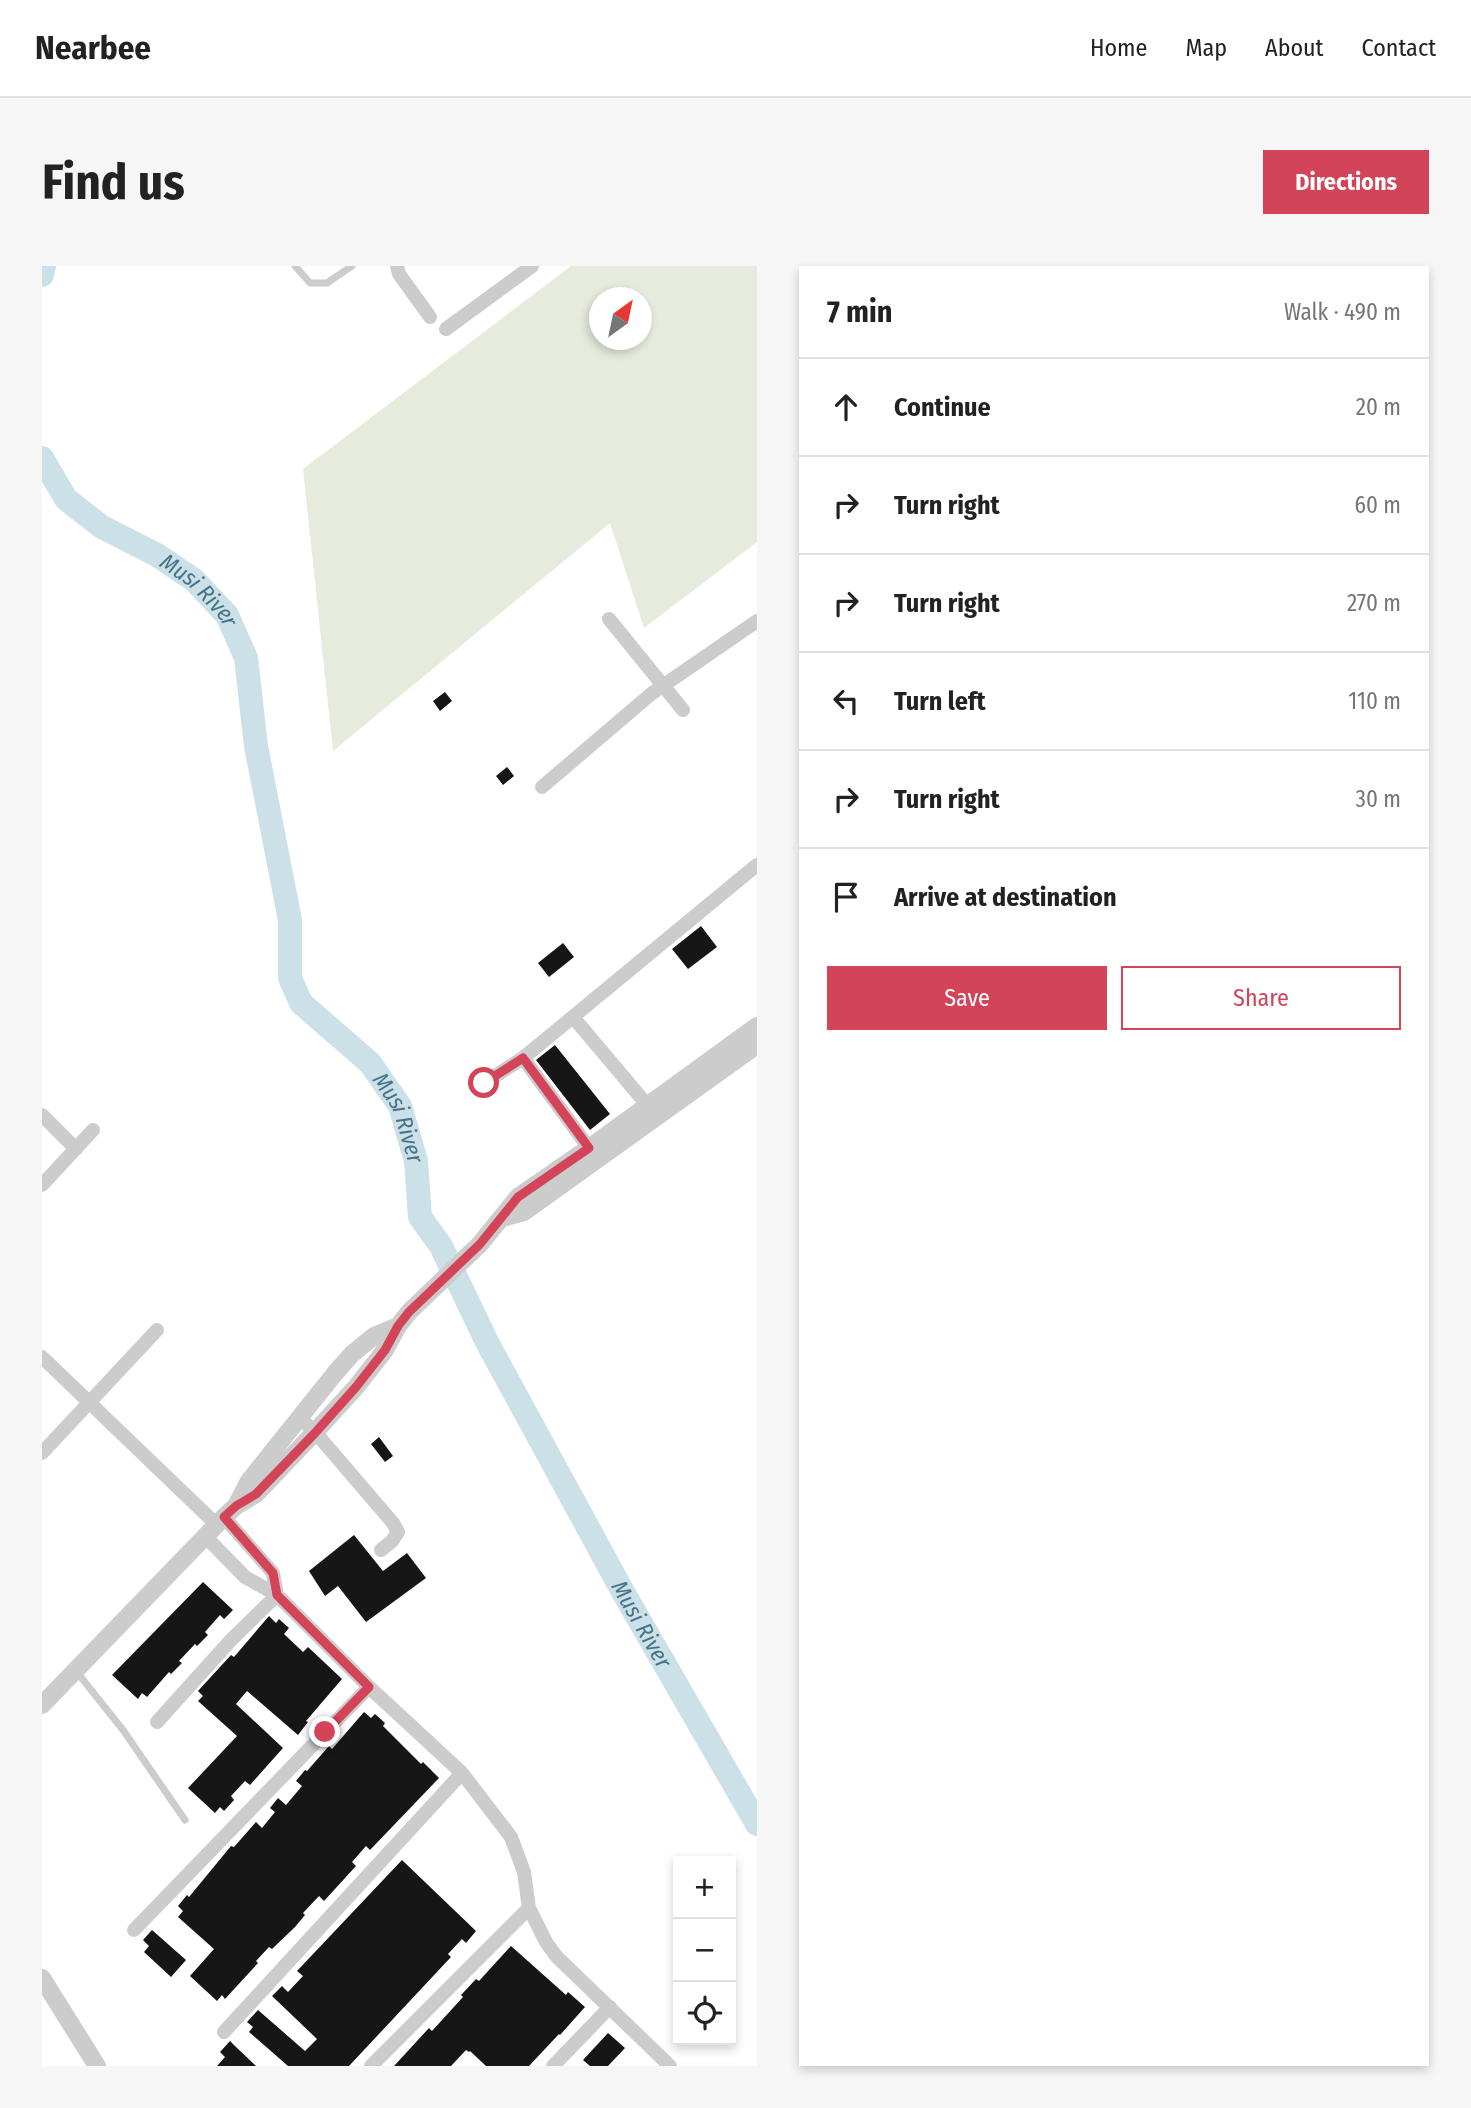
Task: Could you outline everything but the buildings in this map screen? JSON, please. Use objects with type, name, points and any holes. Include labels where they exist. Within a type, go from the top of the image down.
[{"type":"street","points":[[397,266],[399,274],[430,317]]},
{"type":"street","points":[[446,329],[532,266]]},
{"type":"street","points":[[609,618],[683,710]]},
{"type":"street","points":[[542,787],[651,694],[757,621]]},
{"type":"street","points":[[484,1083],[523,1058],[757,865]]},
{"type":"street","points":[[573,1017],[648,1106]]},
{"type":"street","points":[[502,1219],[524,1212],[755,1035]]},
{"type":"street","points":[[523,1058],[589,1148]]},
{"type":"street","points":[[221,1521],[249,1480],[352,1354],[374,1336],[403,1319],[480,1244],[518,1197],[648,1106],[713,1067]]},
{"type":"street","points":[[42,1115],[76,1149]]},
{"type":"street","points":[[42,1185],[93,1130]]},
{"type":"street","points":[[42,1705],[221,1521],[256,1494],[315,1433],[385,1350],[403,1319]]},
{"type":"street","points":[[42,1453],[157,1331]]},
{"type":"street","points":[[42,1357],[221,1521],[273,1573],[277,1595]]},
{"type":"street","points":[[299,1417],[393,1522],[398,1532],[381,1550]]},
{"type":"street","points":[[221,1521],[245,1577],[277,1595],[369,1687],[462,1773],[511,1837],[523,1872],[529,1908],[546,1942],[556,1956],[670,2066]]},
{"type":"street","points":[[157,1722],[231,1640],[277,1595]]},
{"type":"street","points":[[135,1930],[369,1687]]},
{"type":"street","points":[[224,2032],[462,1773]]},
{"type":"street","points":[[371,2066],[529,1908]]},
{"type":"street","points":[[42,1978],[97,2066]]},
{"type":"street","points":[[558,2064],[610,2007]]},
{"type":"lane","points":[[295,266],[310,284],[318,284],[327,283],[352,266]]},
{"type":"lane","points":[[76,1670],[123,1730],[185,1820]]},
{"type":"shaded area","points":[[571,266],[757,266],[757,542],[644,628],[610,523],[333,751],[303,469]]},
{"type":"waterway","name":"Musi River","points":[[42,275],[44,266]]},
{"type":"waterway","name":"Musi River","points":[[42,458],[66,499],[102,527],[157,555],[194,580],[227,615],[246,658],[256,746],[290,920],[290,978],[301,1003],[370,1063],[400,1106],[416,1161],[420,1217],[441,1246],[488,1344],[623,1592],[757,1824]]},
{"type":"route","points":[[325,1732],[369,1687],[277,1595],[273,1573],[224,1517],[256,1494],[315,1433],[385,1350],[409,1312],[480,1244],[518,1197],[589,1148],[523,1058],[484,1083]]}]
